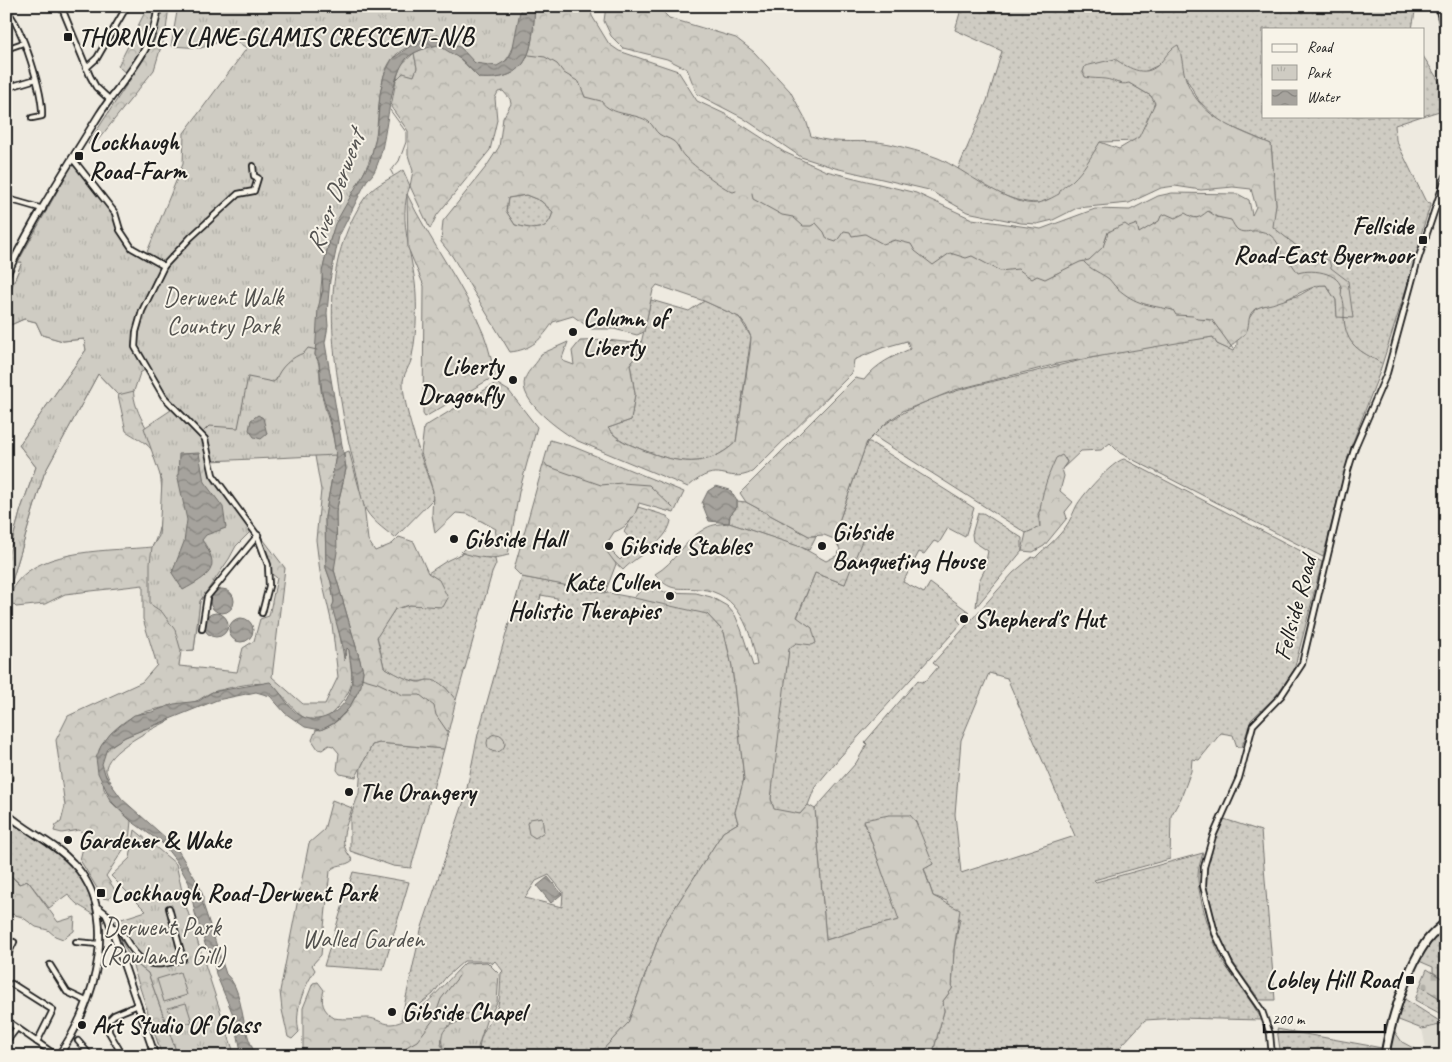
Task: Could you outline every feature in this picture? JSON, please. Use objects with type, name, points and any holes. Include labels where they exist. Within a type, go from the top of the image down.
[{"type":"highway","points":[[1385,1056],[1394,1017],[1417,957],[1428,940],[1446,922]]},
{"type":"main road","points":[[6,276],[9,264],[72,158],[110,99],[131,73],[148,47],[157,21],[158,6]]},
{"type":"main road","points":[[6,813],[52,844],[74,863],[89,883],[98,908],[98,944],[92,985],[75,1028],[57,1056]]},
{"type":"main road","points":[[98,908],[111,924],[155,1056]]},
{"type":"main road","points":[[99,919],[111,924]]},
{"type":"street","points":[[61,6],[86,68],[96,87],[110,99]]},
{"type":"street","points":[[86,68],[97,58],[127,6]]},
{"type":"street","points":[[1438,6],[1446,40]]},
{"type":"street","points":[[6,10],[17,24],[42,102],[42,116],[32,118]]},
{"type":"street","points":[[6,49],[23,43]]},
{"type":"street","points":[[6,88],[36,79]]},
{"type":"street","points":[[72,158],[116,213],[120,230],[132,248],[149,260],[162,265]]},
{"type":"street","points":[[253,166],[254,176],[258,178],[254,191],[238,194],[162,265],[142,311],[136,332],[135,347],[164,396],[205,439],[213,475],[258,535],[268,566],[269,586],[262,613]]},
{"type":"street","name":"Fellside Road","points":[[1272,1056],[1270,1034],[1262,1011],[1230,965],[1217,938],[1203,886],[1204,867],[1213,836],[1239,778],[1253,725],[1281,696],[1302,664],[1348,470],[1355,447],[1386,374],[1417,263],[1446,176]]},
{"type":"street","points":[[7,200],[43,209]]},
{"type":"street","points":[[202,629],[207,597],[258,535]]},
{"type":"street","points":[[111,924],[121,930],[142,961],[152,965],[163,965],[183,960],[169,908]]},
{"type":"street","points":[[6,958],[14,942]]},
{"type":"street","points":[[76,942],[98,944]]},
{"type":"street","points":[[50,965],[67,992],[86,1001]]},
{"type":"street","points":[[12,984],[52,1010],[37,1042]]},
{"type":"street","points":[[123,1056],[109,1032],[108,1021],[114,1015],[138,1005]]},
{"type":"street","points":[[6,1020],[57,1056]]},
{"type":"street","points":[[6,1042],[17,1028]]},
{"type":"street","points":[[78,1041],[89,1054],[87,1056]]},
{"type":"shaded area","points":[[1446,1024],[1446,1056],[1423,1056],[1422,1049],[1426,1048],[1422,1029]]},
{"type":"green space","points":[[145,6],[169,6],[166,30],[154,70],[94,145],[88,144],[131,78],[118,66],[144,14]]},
{"type":"green space","name":"Derwent Walk Country Park","points":[[178,6],[521,6],[518,28],[511,52],[498,67],[488,68],[475,63],[461,49],[445,38],[431,40],[404,49],[393,58],[387,67],[383,77],[373,150],[369,162],[332,233],[321,287],[315,355],[319,364],[321,391],[336,455],[210,461],[213,475],[253,529],[236,546],[200,601],[194,650],[181,651],[175,630],[162,612],[150,604],[150,563],[152,547],[159,536],[162,481],[144,428],[174,408],[146,369],[140,373],[134,391],[118,395],[98,374],[44,474],[6,601],[6,564],[21,509],[36,467],[19,445],[86,350],[84,339],[63,341],[42,335],[36,322],[24,319],[6,327],[6,301],[22,262],[18,262],[74,161],[115,213],[120,230],[132,248],[145,257],[183,164],[184,133],[247,48],[230,38],[201,48],[171,46]]},
{"type":"green space","points":[[535,6],[590,6],[592,16],[609,44],[619,51],[678,71],[697,101],[725,114],[784,152],[826,171],[916,193],[972,219],[1041,229],[1095,209],[1130,210],[1158,196],[1172,193],[1238,194],[1249,200],[1252,215],[1256,207],[1251,189],[1233,187],[1201,190],[1175,186],[1161,188],[1129,203],[1077,208],[1053,220],[1037,224],[1021,223],[967,212],[929,190],[835,168],[801,157],[743,118],[697,94],[687,69],[667,59],[623,48],[611,36],[604,21],[606,6],[665,6],[663,12],[669,18],[736,38],[754,52],[790,91],[806,120],[811,136],[831,141],[880,142],[926,154],[949,163],[1001,194],[1027,203],[1038,203],[1059,194],[1088,162],[1100,142],[1119,149],[1139,137],[1155,103],[1151,96],[1129,83],[1122,84],[1085,77],[1083,72],[1085,66],[1115,59],[1138,71],[1150,70],[1156,67],[1178,45],[1187,82],[1202,105],[1222,122],[1271,144],[1276,204],[1273,227],[1314,260],[1329,260],[1331,268],[1348,281],[1353,318],[1337,317],[1336,300],[1326,285],[1321,285],[1252,311],[1246,333],[1228,349],[1217,344],[1213,337],[1061,363],[955,390],[903,411],[886,423],[867,442],[838,524],[865,533],[845,584],[815,573],[797,617],[812,628],[816,643],[812,645],[796,643],[789,649],[771,799],[774,809],[800,814],[808,805],[815,809],[826,940],[899,920],[864,820],[889,815],[910,815],[916,822],[933,864],[924,869],[933,896],[960,910],[954,949],[952,989],[943,1001],[944,1011],[932,1056],[597,1056],[628,1023],[662,928],[723,832],[738,823],[735,812],[744,779],[732,666],[724,632],[707,614],[634,598],[649,580],[664,592],[696,593],[711,597],[727,606],[735,615],[753,666],[757,665],[747,627],[734,606],[725,598],[713,592],[670,587],[655,574],[668,564],[692,538],[706,528],[717,524],[729,523],[801,547],[826,561],[838,555],[840,549],[834,539],[824,535],[809,536],[746,502],[740,493],[855,378],[864,380],[880,365],[910,349],[907,341],[882,348],[854,360],[852,373],[752,472],[735,476],[722,473],[708,474],[688,487],[578,441],[562,431],[543,415],[534,406],[524,388],[526,375],[538,361],[541,354],[568,342],[562,358],[563,361],[574,365],[572,351],[580,341],[607,340],[633,343],[639,352],[630,364],[635,394],[631,420],[608,428],[624,442],[668,458],[691,461],[714,457],[736,442],[751,337],[739,317],[704,301],[657,285],[653,290],[644,332],[637,335],[614,329],[591,329],[573,316],[553,322],[545,334],[530,346],[510,352],[452,256],[441,242],[443,221],[486,167],[499,147],[503,118],[511,104],[510,99],[503,91],[498,92],[495,98],[497,120],[490,150],[437,215],[430,229],[410,186],[413,171],[408,155],[408,131],[391,107],[396,80],[403,73],[414,76],[417,68],[414,53],[429,47],[438,45],[448,49],[479,78],[497,78],[510,74],[519,68],[526,59],[530,48]],"holes":[[[526,195],[541,201],[553,212],[547,224],[543,227],[528,228],[515,225],[506,211],[508,198]]]},
{"type":"green space","points":[[962,6],[1416,6],[1412,28],[1262,28],[1262,118],[1416,118],[1395,125],[1396,140],[1426,202],[1431,203],[1420,237],[1419,248],[1379,374],[1351,447],[1323,557],[1120,453],[1110,443],[1101,450],[1081,451],[1062,469],[1067,462],[1065,458],[1038,514],[1040,527],[1026,533],[872,435],[890,421],[929,400],[971,387],[1080,360],[1146,347],[1213,337],[1217,344],[1233,351],[1237,345],[1237,340],[1247,330],[1248,320],[1256,308],[1300,295],[1317,285],[1326,285],[1336,300],[1337,316],[1345,317],[1342,305],[1314,260],[1272,227],[1276,204],[1271,144],[1222,123],[1199,101],[1185,76],[1165,62],[1144,72],[1129,83],[1151,96],[1155,102],[1142,141],[1100,142],[1089,186],[1038,203],[1027,202],[996,192],[958,169],[987,101],[1002,51],[955,30]]},
{"type":"green space","points":[[414,53],[417,68],[414,76],[403,74],[396,80],[401,65]]},
{"type":"green space","points":[[1424,58],[1446,92],[1446,109],[1424,116]]},
{"type":"green space","points":[[73,164],[145,266],[349,200],[319,303],[336,455],[325,517],[326,568],[331,582],[333,607],[344,658],[347,648],[349,650],[352,676],[350,688],[336,709],[325,719],[315,721],[305,718],[297,712],[274,688],[261,683],[247,684],[210,693],[194,702],[138,714],[116,729],[99,750],[104,789],[111,802],[131,821],[129,841],[106,876],[117,893],[108,899],[103,898],[80,860],[86,835],[79,830],[62,833],[54,831],[56,825],[61,822],[65,806],[56,740],[68,716],[142,682],[157,665],[143,619],[143,585],[65,594],[45,604],[16,607],[10,601],[16,583],[28,572],[43,563],[79,553],[152,547],[156,538],[161,512],[161,484],[156,458],[151,449],[126,431],[118,395],[98,374],[44,474],[6,601],[6,564],[21,509],[36,467],[19,445],[86,350],[84,339],[63,341],[42,335],[36,322],[24,319],[6,327],[6,301],[22,262],[18,262]],"holes":[[[154,363],[313,427],[315,456],[321,490],[316,540],[320,572],[332,624],[338,677],[325,704],[303,704],[272,677],[285,568],[260,535],[258,535],[272,574],[277,578],[269,616],[260,619],[254,641],[243,648],[237,672],[179,666],[181,651],[194,650],[200,601],[210,588],[181,432],[155,442],[137,408],[134,398],[136,380],[141,372]]]},
{"type":"green space","points":[[403,170],[410,186],[406,199],[405,226],[416,295],[415,333],[411,360],[404,377],[404,397],[433,491],[433,499],[395,538],[369,515],[362,500],[340,392],[333,336],[332,309],[334,281],[339,254],[348,228],[366,196]]},
{"type":"green space","points":[[407,194],[476,317],[484,335],[495,376],[425,417],[423,414],[424,286],[408,248]]},
{"type":"green space","points":[[526,195],[541,201],[553,212],[547,224],[543,227],[534,228],[515,225],[506,211],[508,198]]},
{"type":"green space","points":[[651,300],[689,311],[704,301],[739,317],[751,337],[736,442],[714,457],[691,461],[679,461],[668,458],[628,444],[615,436],[608,428],[631,420],[635,394],[630,364],[639,352]]},
{"type":"green space","points":[[496,383],[509,391],[537,427],[519,492],[508,555],[484,558],[461,552],[468,545],[494,539],[496,529],[468,514],[456,513],[435,533],[432,515],[433,491],[421,453],[424,427]]},
{"type":"green space","points":[[550,440],[574,447],[684,492],[674,513],[639,503],[630,521],[614,532],[604,548],[616,564],[605,593],[522,577],[514,569]]},
{"type":"green space","points":[[867,442],[870,442],[974,508],[965,537],[948,528],[939,543],[934,541],[924,554],[919,552],[903,582],[924,593],[930,583],[969,612],[961,613],[957,619],[961,624],[840,757],[815,787],[808,805],[800,814],[774,810],[771,799],[775,755],[789,648],[812,628],[797,618],[815,573],[845,584],[838,524]]},
{"type":"green space","points":[[349,451],[364,506],[368,540],[375,551],[392,544],[399,537],[414,542],[428,573],[439,580],[448,598],[443,607],[410,605],[395,609],[377,637],[384,667],[400,676],[417,682],[433,680],[444,687],[456,700],[444,749],[379,743],[372,745],[356,777],[340,774],[337,770],[339,753],[333,746],[329,745],[322,750],[318,749],[312,740],[316,730],[325,728],[342,717],[354,699],[363,671],[334,570],[336,512],[346,469],[344,453]]},
{"type":"green space","points":[[1062,455],[1067,462],[1062,469],[1064,476],[1060,491],[1073,502],[1065,512],[1067,518],[1044,546],[1033,552],[1022,551],[1026,533],[1040,527],[1040,509],[1046,483],[1056,458]]},
{"type":"green space","points":[[1124,459],[1322,562],[1294,670],[1275,697],[1251,720],[1242,747],[1237,747],[1233,735],[1221,733],[1199,760],[1192,759],[1191,771],[1181,798],[1171,816],[1170,859],[1094,880],[1096,882],[1203,853],[1198,870],[1198,885],[1211,934],[1225,965],[1262,1020],[1178,1018],[1145,1020],[1112,1056],[932,1056],[944,1011],[943,1001],[952,989],[954,949],[960,919],[947,901],[933,896],[924,868],[933,864],[864,821],[900,920],[826,940],[815,809],[856,763],[867,744],[865,742],[918,680],[921,682],[927,680],[938,667],[933,663],[1013,573],[1032,557],[1035,558],[1057,537],[1084,495],[1105,472]],"holes":[[[989,673],[1007,678],[1075,836],[961,873],[955,814],[961,740]]]},
{"type":"green space","points":[[737,501],[746,502],[809,536],[816,536],[809,550],[729,523],[730,515],[737,507]]},
{"type":"green space","points":[[638,507],[667,516],[671,521],[664,536],[623,570],[608,556],[604,548],[605,545],[620,560],[634,546],[631,543],[633,542],[624,532]]},
{"type":"green space","points":[[978,513],[983,513],[1022,538],[1022,551],[976,607],[979,581],[984,571],[988,551],[973,541],[972,534]]},
{"type":"green space","points":[[463,553],[495,559],[496,564],[456,700],[445,687],[427,680],[410,680],[384,667],[377,636],[395,609],[410,605],[443,606],[428,573]]},
{"type":"green space","points":[[522,577],[695,609],[707,614],[724,632],[732,666],[744,779],[735,812],[738,823],[723,832],[662,928],[628,1023],[597,1056],[480,1056],[479,1048],[482,1035],[498,1005],[500,997],[501,973],[503,971],[495,961],[492,964],[488,961],[464,961],[446,977],[433,994],[401,1020],[421,930],[465,798],[478,734]],"holes":[[[541,595],[557,598],[559,612],[551,620],[536,617]],[[549,875],[563,892],[562,907],[525,898],[536,881]]]},
{"type":"green space","points":[[170,720],[143,734],[121,748],[113,756],[108,763],[106,771],[111,782],[103,769],[102,758],[108,749],[132,734]]},
{"type":"green space","points":[[496,734],[502,737],[505,743],[502,749],[496,752],[490,749],[487,743],[490,737]]},
{"type":"green space","points":[[379,743],[444,749],[411,868],[393,866],[350,851],[350,818],[359,793],[361,767],[372,745]]},
{"type":"green space","points":[[332,800],[352,808],[345,829],[344,841],[345,847],[353,860],[330,871],[321,955],[312,965],[315,970],[303,992],[299,1008],[299,1032],[292,1039],[288,1037],[280,991],[309,843],[324,830]]},
{"type":"green space","points":[[542,817],[544,832],[535,838],[529,834],[527,823],[530,819]]},
{"type":"green space","points":[[1224,819],[1261,831],[1275,1000],[1260,1000],[1242,976],[1223,944],[1214,918],[1205,873],[1211,849]]},
{"type":"green space","points":[[6,820],[62,858],[83,883],[90,898],[94,915],[77,904],[68,894],[49,908],[28,881],[20,884],[6,871]]},
{"type":"green space","name":"Derwent Park (Rowlands Gill)","points":[[135,830],[176,864],[184,900],[235,1056],[178,1056],[148,973],[131,960],[112,922],[146,911],[111,876],[130,858]]},
{"type":"green space","points":[[6,871],[19,884],[28,881],[58,922],[75,917],[74,931],[63,939],[55,936],[48,930],[36,927],[22,917],[12,914],[6,922]]},
{"type":"green space","name":"Walled Garden","points":[[353,872],[409,882],[383,970],[324,966]]},
{"type":"green space","points":[[1446,927],[1446,981],[1433,972],[1433,967],[1419,961],[1430,942]]},
{"type":"green space","points":[[131,960],[148,973],[178,1056],[162,1056]]},
{"type":"green space","points":[[487,962],[499,974],[497,1002],[492,1012],[471,1021],[455,1021],[447,1027],[441,1045],[443,1048],[461,1056],[293,1056],[303,1051],[303,1008],[313,983],[318,982],[324,990],[323,1006],[334,1018],[371,1018],[391,1024],[410,1017],[420,1009],[465,963]]},
{"type":"green space","points":[[1427,969],[1446,981],[1446,1002],[1420,986]]},
{"type":"green space","points":[[180,972],[187,995],[164,1002],[157,979]]},
{"type":"green space","points":[[1420,986],[1446,1002],[1441,1014],[1415,1000]]},
{"type":"green space","points":[[1403,998],[1444,1024],[1422,1029],[1396,1019]]},
{"type":"green space","points":[[186,1003],[192,1022],[174,1027],[168,1008]]},
{"type":"green space","points":[[485,1016],[487,1018],[478,1047],[480,1056],[461,1056],[443,1048],[442,1039],[448,1027],[455,1023]]},
{"type":"green space","points":[[1277,1029],[1382,1048],[1381,1056],[1281,1056]]},
{"type":"green space","points":[[1393,1029],[1402,1042],[1415,1049],[1416,1056],[1388,1056]]},
{"type":"water","points":[[521,6],[535,6],[532,36],[526,59],[519,68],[510,74],[497,78],[479,78],[462,60],[438,45],[416,52],[406,59],[400,68],[392,93],[377,166],[367,180],[339,236],[330,280],[327,313],[328,326],[325,343],[346,469],[336,512],[337,552],[334,570],[363,671],[361,686],[349,708],[334,723],[321,730],[305,727],[285,713],[270,696],[256,692],[217,700],[125,737],[107,748],[102,764],[106,777],[122,799],[176,847],[199,885],[203,896],[203,904],[226,974],[235,986],[238,994],[245,1026],[255,1056],[242,1056],[234,1017],[206,947],[195,913],[189,883],[177,862],[162,843],[131,821],[112,802],[98,773],[96,758],[101,746],[111,733],[134,715],[152,712],[174,704],[199,701],[212,692],[270,682],[296,713],[309,719],[317,719],[332,714],[339,709],[349,695],[352,669],[349,650],[347,648],[344,661],[344,651],[332,607],[334,602],[331,582],[326,568],[325,517],[336,455],[332,429],[322,393],[319,362],[315,355],[318,308],[323,290],[322,272],[328,247],[335,224],[370,162],[377,132],[380,94],[384,75],[392,59],[426,37],[438,35],[461,48],[475,63],[497,66],[507,60],[512,52]]},
{"type":"water","points":[[258,415],[263,418],[267,434],[261,439],[254,437],[249,430],[251,420]]},
{"type":"water","points":[[199,453],[204,482],[223,507],[226,528],[206,535],[202,540],[211,558],[212,565],[210,571],[206,576],[183,590],[172,573],[184,542],[187,520],[178,478],[179,454]]},
{"type":"water","points":[[716,486],[730,490],[737,501],[737,507],[730,515],[729,523],[709,521],[702,503],[708,491]]},
{"type":"water","points":[[222,589],[227,590],[233,596],[233,606],[227,612],[222,613],[217,612],[211,606],[210,601],[211,596],[217,590]]},
{"type":"water","points":[[216,613],[221,614],[227,620],[227,630],[221,636],[216,637],[211,636],[205,630],[204,625],[205,620],[211,614]]},
{"type":"water","points":[[241,618],[246,619],[252,625],[252,635],[246,641],[241,642],[236,641],[230,635],[229,630],[230,625],[236,619]]},
{"type":"water","points":[[548,877],[562,894],[551,903],[537,886]]},
{"type":"waterway","points":[[529,55],[545,57],[557,64],[564,73],[579,82],[585,97],[601,101],[611,110],[649,122],[659,134],[675,142],[684,156],[701,171],[728,190],[736,191]]},
{"type":"waterway","points":[[390,110],[406,132],[406,142],[399,161],[391,171],[393,175]]},
{"type":"waterway","points":[[752,193],[753,199],[782,215],[793,217],[803,226],[811,226],[816,223],[827,239],[836,242],[844,231],[850,232],[852,236],[865,234],[883,244],[895,240],[911,244],[915,251],[933,265],[950,253],[966,258],[972,256],[1000,271],[1018,269],[1032,279],[1037,276],[1045,279],[1080,262],[1089,260],[1103,247],[1108,232],[1125,224],[1129,227],[1137,224],[1139,233],[1159,221],[1161,216],[1166,214],[1175,218],[1185,213],[1197,218],[1208,211],[1217,217],[1231,220],[1238,230],[1267,233],[1278,243],[1281,257],[1289,260],[1298,273],[1312,271],[1334,277],[1341,288],[1345,327],[1351,341],[1360,350],[1381,363]]},
{"type":"waterway","points":[[1084,262],[1109,279],[1130,298],[1173,310],[1176,315],[1212,320],[1233,349]]},
{"type":"waterway","points":[[204,431],[209,426],[238,428],[248,377],[273,382],[283,367],[291,360],[304,353],[308,348],[317,350]]},
{"type":"waterway","points":[[545,463],[547,466],[601,485],[622,483],[649,485],[673,508]]},
{"type":"waterway","points":[[361,678],[378,683],[403,695],[420,695],[434,706],[436,715],[447,731]]},
{"type":"waterway","points":[[401,1056],[408,1046],[417,1041],[434,1019],[441,999],[459,976]]},
{"type":"waterway","points":[[439,1009],[468,1014],[485,1004]]},
{"type":"waterway","points":[[349,1056],[362,1053],[384,1056]]},
{"type":"place","name":"THORNLEY LANE-GLAMIS CRESCENT-N/B","points":[[68,37]]},
{"type":"place","name":"Lockhaugh Road-Farm","points":[[79,156]]},
{"type":"place","name":"Fellside Road-East Byermoor","points":[[1423,240]]},
{"type":"place","name":"Column of Liberty","points":[[573,332]]},
{"type":"place","name":"Liberty Dragonfly","points":[[513,380]]},
{"type":"place","name":"Gibside Hall","points":[[454,539]]},
{"type":"place","name":"Gibside Stables","points":[[609,546]]},
{"type":"place","name":"Gibside Banqueting House","points":[[822,546]]},
{"type":"place","name":"Kate Cullen Holistic Therapies","points":[[670,596]]},
{"type":"place","name":"Shepherd's Hut","points":[[964,619]]},
{"type":"place","name":"The Orangery","points":[[349,792]]},
{"type":"place","name":"Gardener & Wake","points":[[68,840]]},
{"type":"place","name":"Lockhaugh Road-Derwent Park","points":[[101,893]]},
{"type":"place","name":"Lobley Hill Road","points":[[1410,980]]},
{"type":"place","name":"Gibside Chapel","points":[[392,1012]]},
{"type":"place","name":"Art Studio Of Glass","points":[[82,1025]]},
{"type":"water label","name":"River Derwent","points":[[335,192]]}]
